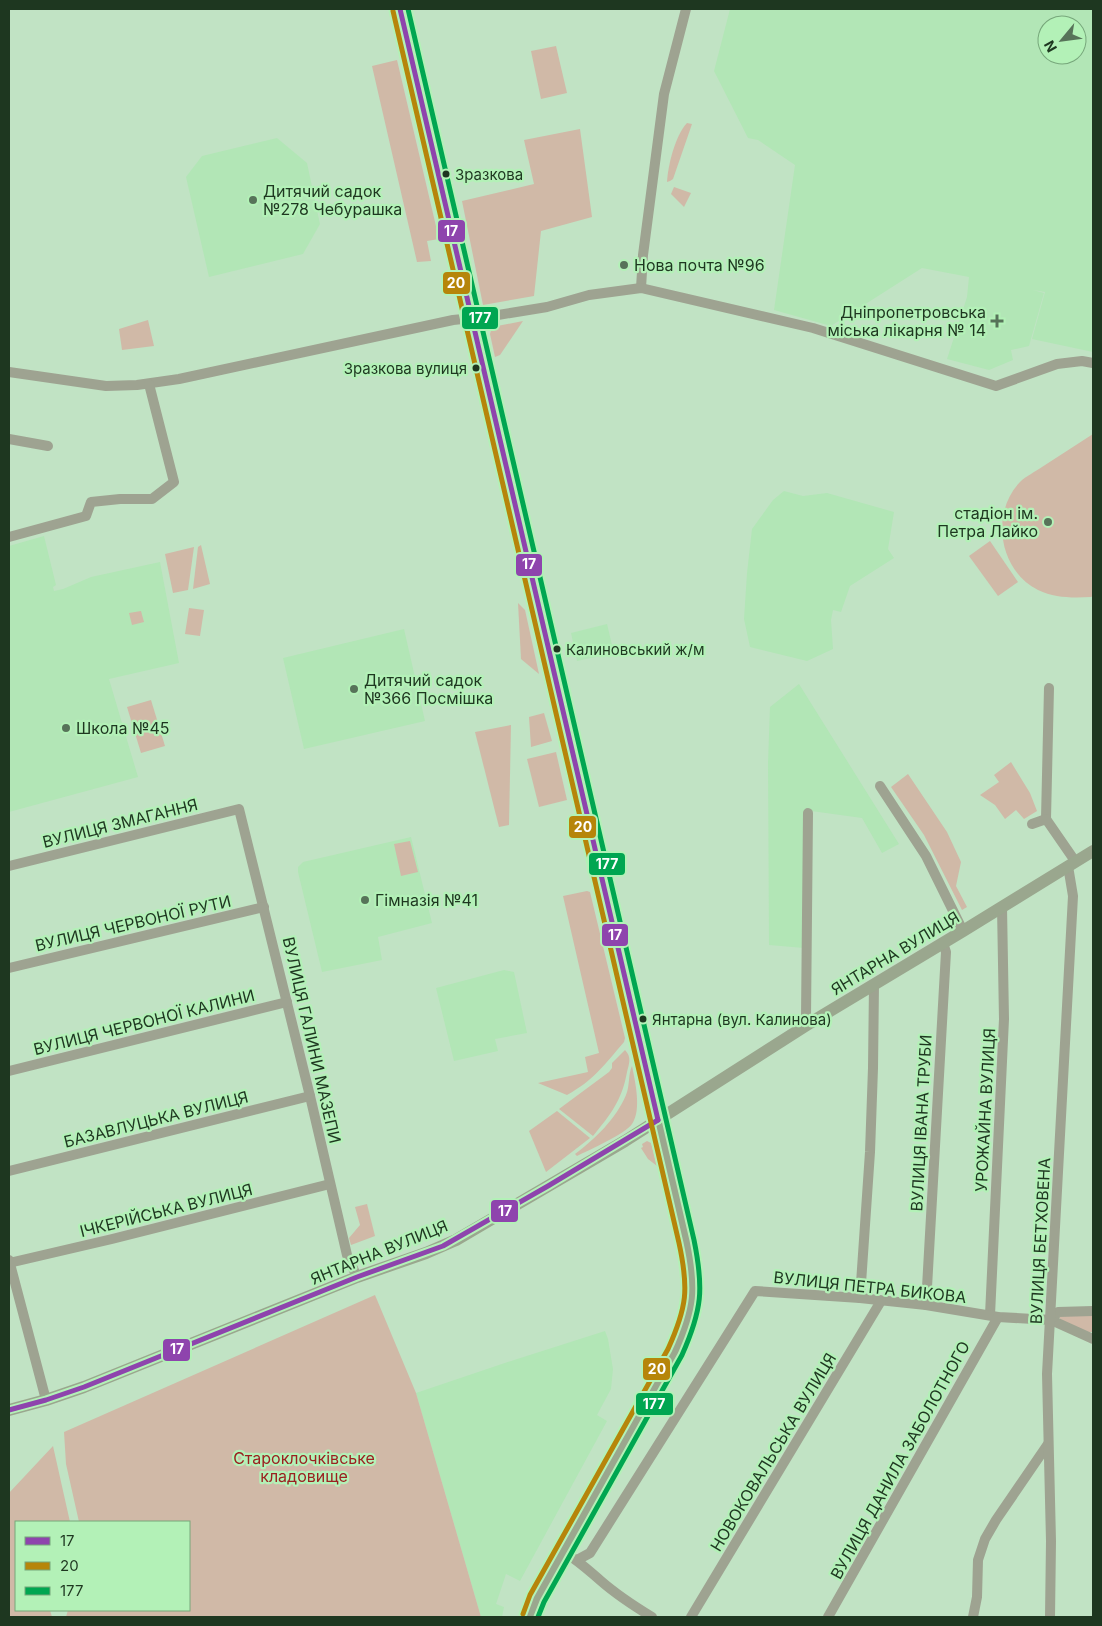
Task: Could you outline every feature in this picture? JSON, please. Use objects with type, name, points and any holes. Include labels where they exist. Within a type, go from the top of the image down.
[{"type":"main road","points":[[400,9],[658,1120],[690,1260],[692,1280],[691,1306],[685,1330],[675,1352],[538,1599],[530,1617]]},
{"type":"main road","name":"ЯНТАРНА ВУЛИЦЯ","points":[[9,1410],[46,1400],[134,1368],[357,1277],[426,1253],[456,1240],[658,1120],[810,1023],[1093,851]]},
{"type":"street","points":[[641,288],[643,255],[664,94],[686,9]]},
{"type":"street","points":[[9,372],[106,386],[149,384],[453,320],[492,316],[547,306],[589,295],[641,288],[813,328],[996,386],[1057,364],[1082,361],[1093,363]]},
{"type":"street","points":[[9,537],[86,516],[91,502],[120,499],[152,499],[174,482],[149,384]]},
{"type":"street","points":[[9,439],[48,446]]},
{"type":"street","points":[[1049,688],[1046,819],[1072,864]]},
{"type":"street","points":[[880,786],[926,856],[963,931]]},
{"type":"street","name":"ВУЛИЦЯ ЗМАГАННЯ","points":[[9,866],[239,808]]},
{"type":"street","name":"ВУЛИЦЯ ГАЛИНИ МАЗЕПИ","points":[[239,808],[348,1259],[357,1277]]},
{"type":"street","points":[[808,813],[806,1017],[810,1023]]},
{"type":"street","points":[[1032,824],[1046,819]]},
{"type":"street","name":"ВУЛИЦЯ БЕТХОВЕНА","points":[[1050,1617],[1051,1541],[1047,1374],[1073,896],[1072,864]]},
{"type":"street","name":"ВУЛИЦЯ ЧЕРВОНОЇ РУТИ","points":[[9,968],[264,907]]},
{"type":"street","name":"УРОЖАЙНА ВУЛИЦЯ","points":[[994,1316],[1004,1019],[1004,912],[1002,907]]},
{"type":"street","name":"ВУЛИЦЯ ІВАНА ТРУБИ","points":[[926,1305],[946,952],[943,943]]},
{"type":"street","points":[[860,1298],[870,1152],[874,984]]},
{"type":"street","name":"ВУЛИЦЯ ЧЕРВОНОЇ КАЛИНИ","points":[[9,1072],[287,1002]]},
{"type":"street","name":"БАЗАВЛУЦЬКА ВУЛИЦЯ","points":[[9,1171],[310,1096]]},
{"type":"street","name":"ІЧКЕРІЙСЬКА ВУЛИЦЯ","points":[[9,1262],[112,1239],[330,1184]]},
{"type":"street","points":[[9,1262],[46,1400]]},
{"type":"street","name":"ВУЛИЦЯ ПЕТРА БИКОВА","points":[[577,1560],[590,1553],[756,1291],[860,1298],[926,1305],[994,1316],[1051,1320],[1058,1312],[1093,1311]]},
{"type":"street","name":"НОВОКОВАЛЬСЬКА ВУЛИЦЯ","points":[[691,1617],[881,1301]]},
{"type":"street","name":"ВУЛИЦЯ ДАНИЛА ЗАБОЛОТНОГО","points":[[828,1617],[994,1316]]},
{"type":"street","points":[[1051,1320],[1093,1339]]},
{"type":"street","points":[[973,1617],[977,1597],[978,1560],[985,1539],[1048,1444]]},
{"type":"street","points":[[564,1552],[577,1560],[623,1599],[652,1617]]},
{"type":"shaded area","points":[[730,9],[1093,9],[1093,352],[1032,339],[1045,292],[1033,290],[1044,293],[1029,346],[1011,350],[1013,360],[989,370],[947,359],[967,297],[969,277],[922,268],[831,326],[774,310],[795,165],[758,140],[748,138],[714,71]]},
{"type":"shaded area","name":"Дитячий садок №278 Чебурашка","points":[[277,138],[307,163],[320,224],[303,254],[209,277],[186,177],[202,156]]},
{"type":"shaded area","points":[[784,491],[803,496],[827,493],[894,512],[888,549],[894,558],[850,586],[841,612],[833,610],[831,620],[833,649],[807,661],[750,647],[744,619],[752,529],[773,500]]},
{"type":"shaded area","points":[[44,536],[56,585],[53,587],[54,591],[91,577],[160,562],[179,663],[109,679],[138,777],[9,812],[9,546]]},
{"type":"shaded area","points":[[607,624],[614,653],[577,661],[571,633]]},
{"type":"shaded area","name":"Дитячий садок №366 Посмішка","points":[[404,629],[425,721],[304,749],[283,658]]},
{"type":"shaded area","points":[[799,684],[899,844],[882,853],[862,818],[804,810],[804,948],[769,945],[768,763],[770,707]]},
{"type":"shaded area","name":"Гімназія №41","points":[[411,837],[432,923],[378,937],[382,960],[322,972],[298,867],[303,862]]},
{"type":"shaded area","points":[[504,970],[514,972],[527,1033],[495,1039],[498,1051],[454,1061],[436,988]]},
{"type":"shaded area","points":[[605,1331],[613,1369],[611,1389],[597,1415],[607,1421],[520,1581],[506,1574],[496,1604],[504,1607],[502,1617],[481,1617],[416,1393]]},
{"type":"green space","points":[[556,46],[567,93],[541,99],[531,51]]},
{"type":"green space","points":[[397,60],[439,239],[427,241],[431,261],[417,262],[372,66]]},
{"type":"green space","points":[[687,123],[692,124],[673,179],[667,182],[673,151],[679,135]]},
{"type":"green space","points":[[580,129],[592,217],[541,231],[534,296],[483,305],[462,201],[534,184],[524,140]]},
{"type":"green space","points":[[674,187],[691,193],[684,207],[671,194]]},
{"type":"green space","points":[[148,320],[154,346],[122,350],[119,329]]},
{"type":"green space","points":[[523,321],[500,355],[495,357],[490,334],[492,327]]},
{"type":"green space","name":"стадіон ім. Петра Лайко","points":[[1093,434],[1093,596],[1070,597],[1051,595],[1038,590],[1025,581],[1007,556],[1002,525],[1005,509],[1011,495],[1022,480]]},
{"type":"green space","points":[[990,541],[1018,582],[998,596],[969,556]]},
{"type":"green space","points":[[201,545],[210,584],[193,589],[198,547]]},
{"type":"green space","points":[[194,547],[188,590],[173,593],[165,554]]},
{"type":"green space","points":[[518,603],[525,610],[539,674],[521,659]]},
{"type":"green space","points":[[189,608],[204,610],[200,636],[185,634]]},
{"type":"green space","points":[[141,611],[144,622],[132,625],[129,613]]},
{"type":"green space","points":[[151,700],[165,746],[141,753],[127,707]]},
{"type":"green space","points":[[544,713],[552,741],[531,747],[529,717]]},
{"type":"green space","points":[[511,725],[509,825],[499,827],[475,732]]},
{"type":"green space","points":[[556,752],[567,800],[539,807],[527,759]]},
{"type":"green space","points":[[1011,762],[1030,793],[1037,811],[1024,819],[1016,810],[1005,819],[995,805],[980,795],[999,782],[994,775]]},
{"type":"green space","points":[[908,774],[947,832],[961,862],[956,886],[967,907],[962,910],[924,835],[891,787]]},
{"type":"green space","points":[[410,841],[418,872],[401,876],[394,844]]},
{"type":"green space","points":[[590,892],[625,1038],[624,1042],[598,1072],[567,1095],[538,1083],[588,1072],[585,1057],[599,1053],[563,896]]},
{"type":"green space","points":[[625,1050],[629,1055],[629,1061],[622,1091],[610,1113],[593,1136],[559,1109],[609,1072],[612,1068],[612,1063]]},
{"type":"green space","points":[[632,1066],[636,1087],[637,1111],[632,1124],[615,1137],[577,1156],[575,1154],[597,1135],[622,1104],[627,1091]]},
{"type":"green space","points":[[557,1111],[590,1138],[546,1172],[529,1131]]},
{"type":"green space","points":[[647,1141],[651,1143],[657,1166],[648,1159],[641,1148],[643,1147],[642,1144]]},
{"type":"green space","points":[[367,1204],[375,1236],[351,1245],[349,1238],[360,1225],[355,1207]]},
{"type":"green space","name":"Староклочківське кладовище","points":[[375,1295],[416,1393],[481,1617],[66,1617],[68,1611],[190,1611],[190,1521],[79,1521],[66,1464],[64,1432]]},
{"type":"green space","points":[[1059,1315],[1093,1315],[1093,1332],[1088,1332],[1060,1320]]},
{"type":"green space","points":[[53,1446],[70,1521],[15,1521],[15,1611],[50,1611],[52,1617],[9,1617],[9,1493]]},
{"type":"transit line","name":"17","points":[[400,9],[658,1120]]},
{"type":"transit line","name":"177","points":[[408,9],[694,1240],[699,1272],[700,1286],[697,1312],[682,1355],[544,1602],[538,1617]]},
{"type":"transit line","name":"20","points":[[393,11],[679,1243],[684,1273],[685,1286],[682,1309],[668,1349],[530,1595],[523,1614]]},
{"type":"transit line","name":"17","points":[[9,1410],[84,1387],[357,1277],[443,1246],[658,1120]]},
{"type":"place","name":"Зразкова","points":[[446,174]]},
{"type":"place","name":"Дитячий садок №278 Чебурашка","points":[[253,200]]},
{"type":"place","name":"Нова почта №96","points":[[624,265]]},
{"type":"place","name":"Дніпропетровська міська лікарня № 14","points":[[997,321]]},
{"type":"place","name":"Зразкова вулиця","points":[[476,368]]},
{"type":"place","name":"стадіон ім. Петра Лайко","points":[[1048,522]]},
{"type":"place","name":"Калиновський ж/м","points":[[557,649]]},
{"type":"place","name":"Дитячий садок №366 Посмішка","points":[[354,689]]},
{"type":"place","name":"Школа №45","points":[[66,728]]},
{"type":"place","name":"Гімназія №41","points":[[365,900]]},
{"type":"place","name":"Янтарна (вул. Калинова)","points":[[643,1019]]}]
